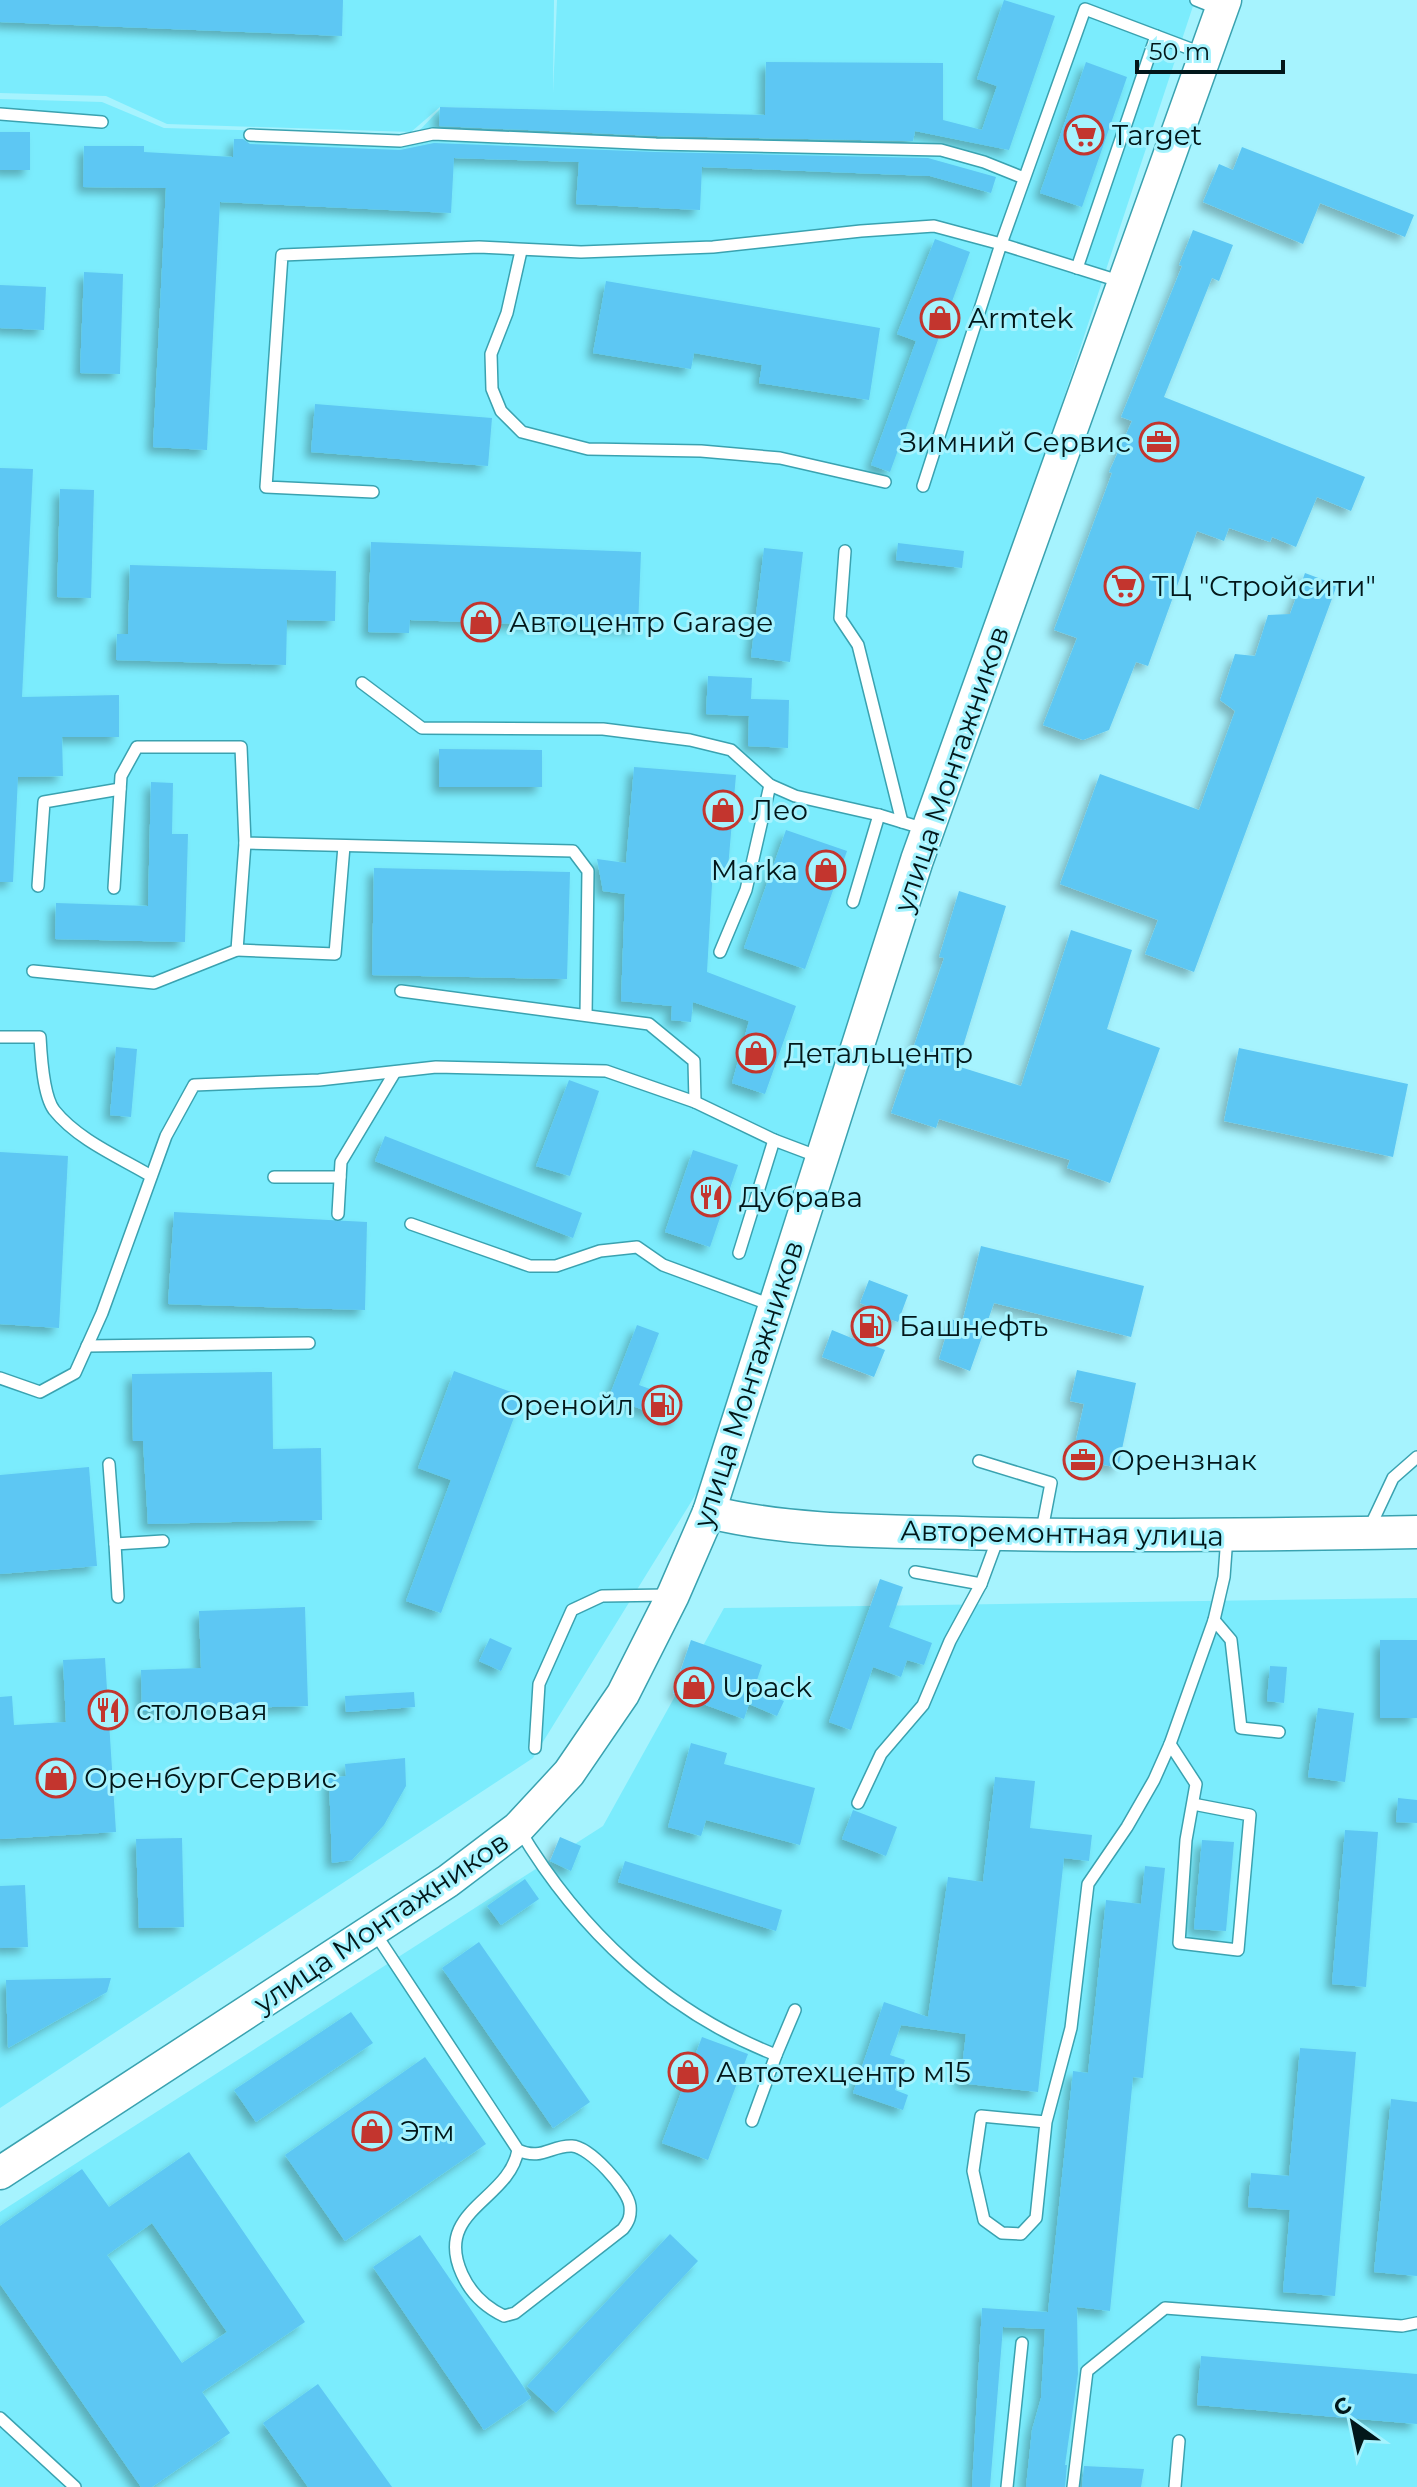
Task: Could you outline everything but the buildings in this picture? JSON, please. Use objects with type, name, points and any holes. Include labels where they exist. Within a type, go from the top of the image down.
[{"type":"main road","name":"улица Монтажников","points":[[0,2173],[448,1881],[518,1828],[569,1773],[623,1694],[673,1595],[709,1512],[823,1159],[915,826],[1122,282],[1205,54],[1214,3]]},
{"type":"main road","name":"Авторемонтная улица","points":[[709,1512],[778,1526],[1000,1534],[1417,1532]]},
{"type":"lane","points":[[923,486],[1001,244],[1085,9],[1205,54]]},
{"type":"lane","points":[[1077,268],[1156,36]]},
{"type":"lane","points":[[0,114],[102,122]]},
{"type":"lane","points":[[250,135],[400,141],[433,134],[656,144],[941,150],[1024,178]]},
{"type":"lane","points":[[373,492],[266,487],[282,255],[479,247],[581,252],[713,247],[934,226],[1122,282]]},
{"type":"lane","points":[[521,251],[507,313],[491,354],[491,366],[492,389],[501,411],[522,432],[588,449],[701,451],[780,458],[885,482]]},
{"type":"lane","points":[[845,551],[840,618],[858,645],[915,826]]},
{"type":"lane","points":[[362,683],[422,728],[603,729],[690,740],[731,750],[770,785],[795,796],[915,826]]},
{"type":"lane","points":[[114,888],[121,776],[137,747],[241,747],[245,843],[237,950]]},
{"type":"lane","points":[[720,952],[746,890],[770,785]]},
{"type":"lane","points":[[38,886],[44,802],[120,789]]},
{"type":"lane","points":[[853,902],[879,815]]},
{"type":"lane","points":[[245,843],[573,851],[588,871],[586,1015]]},
{"type":"lane","points":[[33,971],[154,983],[237,950],[335,954],[344,846]]},
{"type":"lane","points":[[401,991],[649,1024],[694,1061],[695,1102]]},
{"type":"lane","points":[[0,1037],[40,1037],[43,1070],[53,1108],[90,1141],[151,1176]]},
{"type":"lane","points":[[0,1378],[40,1392],[75,1373],[102,1313],[166,1136],[194,1085],[319,1080],[436,1067],[606,1071],[695,1102],[774,1140],[823,1159]]},
{"type":"lane","points":[[338,1214],[341,1162],[395,1072]]},
{"type":"lane","points":[[739,1253],[774,1140]]},
{"type":"lane","points":[[274,1177],[340,1177]]},
{"type":"lane","points":[[411,1224],[530,1266],[556,1266],[600,1251],[637,1247],[663,1265],[775,1306]]},
{"type":"lane","points":[[87,1346],[309,1343]]},
{"type":"lane","points":[[1367,1533],[1393,1478],[1417,1457]]},
{"type":"lane","points":[[979,1461],[1051,1483],[1041,1535]]},
{"type":"lane","points":[[109,1464],[118,1597]]},
{"type":"lane","points":[[858,1803],[881,1754],[923,1705],[950,1641],[981,1584],[1000,1534]]},
{"type":"lane","points":[[1046,2122],[981,2116],[973,2171],[984,2220],[1002,2233],[1021,2234],[1036,2218],[1046,2122],[1071,2028],[1088,1884],[1127,1827],[1170,1744],[1214,1620],[1224,1577],[1227,1535]]},
{"type":"lane","points":[[115,1544],[163,1541]]},
{"type":"lane","points":[[915,1572],[981,1584]]},
{"type":"lane","points":[[535,1748],[539,1684],[572,1610],[602,1596],[673,1595]]},
{"type":"lane","points":[[1214,1620],[1231,1640],[1241,1728],[1279,1732]]},
{"type":"lane","points":[[1170,1744],[1196,1784],[1186,1840],[1179,1943],[1238,1950],[1250,1815],[1193,1804]]},
{"type":"lane","points":[[518,1828],[536,1858],[574,1908],[632,1970],[739,2041],[776,2055]]},
{"type":"lane","points":[[373,1929],[518,2150],[530,2155],[571,2146],[587,2151],[602,2163],[630,2203],[630,2219],[623,2229],[515,2313],[504,2316],[488,2309],[468,2287],[455,2260],[455,2240],[464,2218],[502,2182],[515,2165],[518,2150]]},
{"type":"lane","points":[[752,2121],[795,2010]]},
{"type":"lane","points":[[1073,2487],[1087,2371],[1165,2308],[1402,2326],[1417,2323]]},
{"type":"lane","points":[[1007,2487],[1022,2343]]},
{"type":"lane","points":[[0,2418],[75,2487]]},
{"type":"lane","points":[[1175,2487],[1179,2441]]},
{"type":"shaded area","points":[[0,0],[554,0],[553,93],[557,0],[1195,0],[709,1473],[533,1758],[0,2108],[0,99],[102,102],[164,128],[415,135],[440,109],[553,111],[440,107],[411,132],[167,124],[106,96],[0,93]]},
{"type":"shaded area","points":[[1417,1598],[1417,2487],[0,2487],[0,2212],[603,1826],[724,1608]]},
{"type":"place","name":"Target","points":[[1084,135]]},
{"type":"place","name":"Armtek","points":[[940,318]]},
{"type":"place","name":"Зимний Сервис","points":[[1159,442]]},
{"type":"place","name":"ТЦ \"Стройсити\"","points":[[1124,586]]},
{"type":"place","name":"Автоцентр Garage","points":[[481,622]]},
{"type":"place","name":"Лео","points":[[723,810]]},
{"type":"place","name":"Marka","points":[[826,870]]},
{"type":"place","name":"Детальцентр","points":[[756,1053]]},
{"type":"place","name":"Дубрава","points":[[711,1197]]},
{"type":"place","name":"Башнефть","points":[[871,1326]]},
{"type":"place","name":"Оренойл","points":[[662,1405]]},
{"type":"place","name":"Орензнак","points":[[1083,1460]]},
{"type":"place","name":"Upack","points":[[694,1687]]},
{"type":"place","name":"столовая","points":[[108,1710]]},
{"type":"place","name":"ОренбургСервис","points":[[56,1778]]},
{"type":"place","name":"Автотехцентр м15","points":[[688,2072]]},
{"type":"place","name":"Этм","points":[[372,2131]]}]
